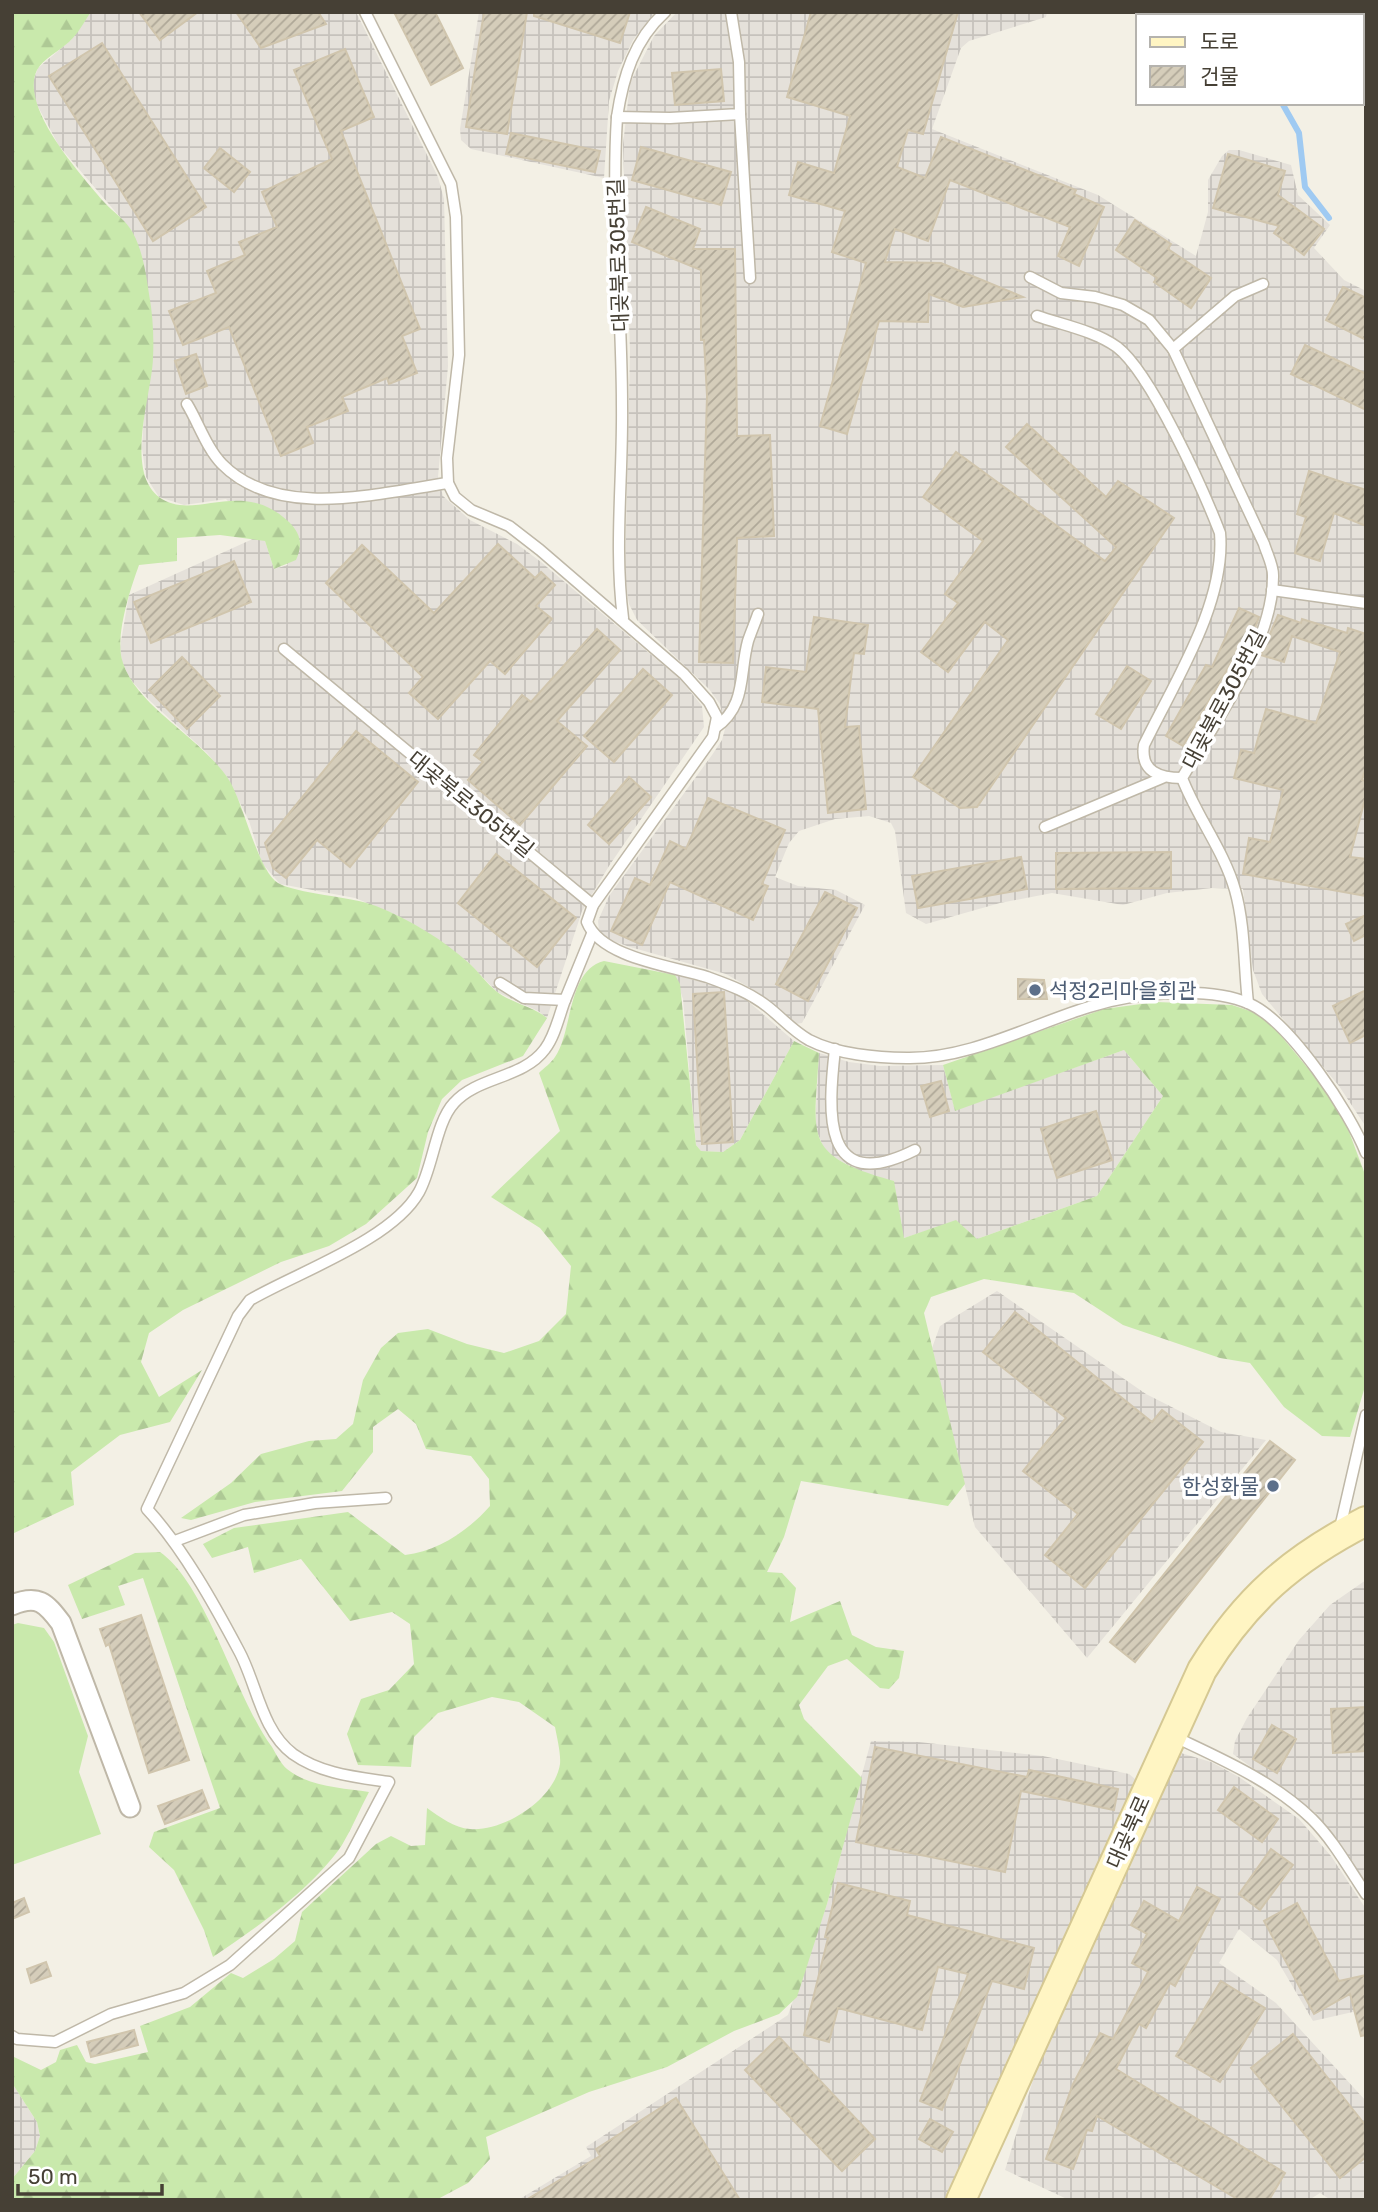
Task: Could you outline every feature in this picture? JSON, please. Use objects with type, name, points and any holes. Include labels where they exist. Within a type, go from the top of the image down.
[{"type":"street","name":"대곶북로","points":[[961,2200],[1202,1670],[1229,1627],[1261,1592],[1338,1535],[1366,1521]]},
{"type":"street","points":[[12,1605],[26,1599],[46,1604],[61,1623],[130,1807]]},
{"type":"lane","points":[[365,12],[451,184],[456,217],[459,355],[447,458],[448,483],[455,497],[471,510],[509,526],[623,618],[684,674],[709,702],[717,717],[713,737],[593,905],[587,922],[592,934],[623,953],[739,988],[768,1007],[794,1031],[812,1041],[835,1049],[908,1058],[945,1055],[1091,1006],[1134,997],[1186,993],[1248,1003],[1275,1022],[1302,1053],[1349,1118],[1366,1153]]},
{"type":"lane","name":"대곶북로305번길","points":[[623,618],[617,572],[622,409],[614,169],[617,117],[622,81],[640,42],[665,12]]},
{"type":"lane","points":[[731,12],[739,62],[750,278]]},
{"type":"lane","points":[[617,117],[670,118],[740,114]]},
{"type":"lane","name":"대곶북로305번길","points":[[1030,277],[1061,293],[1095,297],[1123,305],[1149,320],[1174,349],[1264,544],[1273,572],[1271,604],[1256,644],[1182,778],[1225,863],[1236,892],[1248,1003]]},
{"type":"lane","points":[[1174,349],[1235,296],[1263,284]]},
{"type":"lane","points":[[1037,316],[1103,339],[1127,356],[1156,400],[1220,533],[1220,558],[1210,603],[1144,745],[1142,756],[1147,768],[1162,778]]},
{"type":"lane","points":[[187,404],[220,463],[246,484],[315,499],[448,483]]},
{"type":"lane","points":[[1272,590],[1366,603]]},
{"type":"lane","points":[[715,727],[728,719],[737,705],[748,642],[758,614]]},
{"type":"lane","name":"대곶북로305번길","points":[[284,649],[593,905]]},
{"type":"lane","points":[[1045,827],[1162,778],[1182,778]]},
{"type":"lane","points":[[12,2036],[17,2039],[55,2042],[111,2014],[184,1993],[230,1965],[349,1858],[389,1782],[330,1772],[292,1754],[271,1729],[240,1653],[175,1541],[147,1509],[238,1316],[250,1300],[340,1255],[373,1235],[407,1207],[426,1177],[452,1104],[464,1093],[534,1060],[552,1036],[592,934]]},
{"type":"lane","points":[[500,983],[524,998],[565,1000]]},
{"type":"lane","points":[[835,1049],[830,1100],[831,1128],[837,1145],[854,1158],[874,1164],[892,1161],[915,1150]]},
{"type":"lane","points":[[1338,1535],[1366,1415]]},
{"type":"lane","points":[[175,1541],[244,1515],[315,1503],[386,1498]]},
{"type":"lane","points":[[1172,1736],[1240,1768],[1311,1819],[1332,1843],[1366,1894]]},
{"type":"shaded area","points":[[91,12],[356,12],[438,177],[444,199],[448,366],[438,477],[443,496],[470,520],[517,544],[541,562],[681,680],[702,706],[704,727],[609,866],[582,911],[547,1018],[497,992],[468,962],[422,929],[394,914],[355,898],[280,884],[262,863],[249,821],[227,777],[207,753],[149,700],[130,679],[122,662],[120,647],[129,595],[257,537],[265,541],[274,569],[288,565],[226,499],[184,505],[159,497],[146,477],[142,448],[144,414],[132,231],[59,146],[35,101],[33,82],[38,68],[71,40]]},
{"type":"shaded area","points":[[479,12],[655,12],[633,40],[618,71],[609,101],[604,178],[471,149],[461,140],[460,129]]},
{"type":"shaded area","points":[[677,12],[1047,12],[1046,17],[969,41],[961,48],[932,129],[1098,195],[1196,256],[1208,212],[1208,180],[1222,156],[1229,150],[1239,150],[1291,165],[1298,195],[1330,225],[1314,248],[1344,280],[1366,291],[1366,1127],[1339,1086],[1262,994],[1253,970],[1243,889],[1212,888],[1167,893],[1123,905],[1052,893],[1000,903],[926,924],[906,913],[895,831],[891,823],[869,816],[835,819],[799,831],[789,843],[775,877],[798,886],[836,890],[865,905],[802,1023],[795,1024],[759,993],[726,974],[630,947],[610,940],[599,931],[598,921],[609,896],[712,755],[722,740],[725,729],[720,704],[709,689],[637,620],[629,604],[625,578],[630,351],[623,145],[630,83],[654,36]]},
{"type":"shaded area","points":[[675,975],[727,989],[743,997],[794,1041],[740,1140],[723,1152],[701,1151],[696,1145],[683,999]]},
{"type":"shaded area","points":[[1124,1050],[1163,1096],[1097,1196],[977,1239],[956,1221],[904,1238],[859,1171],[826,1153],[815,1127],[819,1053],[849,1062],[880,1066],[943,1065],[955,1110]]},
{"type":"shaded area","points":[[997,1291],[1146,1394],[1221,1432],[1266,1440],[1087,1658],[975,1527],[932,1348],[940,1326]]},
{"type":"shaded area","points":[[1366,1580],[1366,1882],[1317,1814],[1233,1754],[1235,1741],[1247,1718],[1299,1640],[1330,1605]]},
{"type":"shaded area","points":[[871,1741],[919,1742],[1043,1756],[1129,1774],[1135,1779],[1136,1785],[946,2200],[518,2200],[591,2156],[586,2147],[788,2015],[827,1904]]},
{"type":"shaded area","points":[[1181,1753],[1211,1762],[1239,1777],[1299,1819],[1331,1856],[1366,1909],[1366,2009],[1313,2021],[1277,1960],[1239,1929],[1219,1963],[1276,2003],[1366,2101],[1366,2200],[1331,2200],[1320,2193],[1309,2200],[1069,2200],[1005,2170],[1049,2029],[1173,1758]]},
{"type":"shaded area","points":[[12,2083],[37,2122],[40,2136],[35,2151],[12,2179]]},
{"type":"green space","points":[[12,12],[91,12],[72,39],[40,66],[34,85],[44,121],[55,140],[104,202],[124,221],[142,255],[153,334],[152,373],[141,451],[143,469],[149,485],[159,497],[173,504],[253,502],[271,509],[289,522],[300,540],[296,560],[274,569],[265,541],[220,535],[177,538],[177,561],[139,565],[124,614],[120,641],[123,663],[131,679],[156,709],[203,750],[229,780],[264,865],[278,883],[298,890],[376,906],[401,917],[449,947],[502,995],[547,1018],[523,1056],[462,1080],[442,1099],[428,1132],[417,1178],[366,1224],[329,1246],[281,1262],[183,1310],[149,1333],[141,1362],[159,1397],[202,1370],[170,1422],[120,1435],[71,1472],[74,1505],[12,1534]]},
{"type":"green space","points":[[604,961],[675,975],[680,984],[696,1145],[701,1151],[723,1152],[740,1140],[794,1041],[819,1053],[816,1124],[820,1140],[829,1152],[843,1162],[894,1181],[904,1238],[956,1220],[977,1239],[1097,1196],[1163,1096],[1124,1050],[955,1111],[943,1065],[1104,1009],[1156,1002],[1232,1005],[1256,1013],[1277,1031],[1316,1078],[1345,1121],[1366,1177],[1366,1383],[1350,1437],[1322,1436],[1284,1407],[1250,1363],[1220,1358],[1123,1325],[1074,1293],[984,1279],[931,1297],[924,1313],[965,1484],[948,1506],[801,1481],[784,1537],[767,1572],[782,1573],[796,1588],[790,1622],[840,1601],[852,1635],[876,1647],[904,1651],[899,1678],[889,1689],[880,1688],[847,1659],[828,1666],[799,1705],[804,1719],[862,1778],[827,1904],[797,1997],[779,2014],[734,2031],[667,2067],[589,2092],[486,2137],[490,2159],[468,2183],[436,2200],[12,2200],[12,2179],[35,2151],[40,2136],[37,2122],[12,2083],[12,2056],[41,2070],[56,2062],[60,2050],[77,2045],[86,2062],[95,2064],[148,2052],[140,2026],[190,2007],[231,1973],[243,1978],[274,1959],[295,1941],[302,1912],[376,1844],[391,1836],[411,1846],[425,1845],[427,1808],[458,1827],[483,1829],[498,1825],[526,1811],[549,1789],[556,1777],[560,1760],[555,1727],[519,1702],[492,1697],[438,1713],[414,1737],[411,1767],[358,1765],[347,1734],[361,1699],[389,1690],[414,1664],[410,1624],[392,1612],[350,1621],[301,1559],[254,1573],[248,1547],[212,1558],[203,1544],[234,1528],[348,1512],[405,1555],[417,1553],[452,1538],[472,1524],[490,1506],[489,1479],[471,1456],[426,1449],[416,1424],[398,1409],[373,1427],[373,1452],[342,1491],[255,1502],[191,1520],[181,1518],[231,1483],[261,1454],[309,1441],[336,1439],[353,1424],[363,1380],[381,1348],[398,1333],[428,1329],[467,1344],[504,1353],[539,1341],[566,1314],[571,1266],[540,1228],[491,1197],[560,1131],[539,1073],[561,1046],[572,1003],[583,976]]},
{"type":"green space","points":[[160,1552],[177,1568],[192,1589],[258,1726],[285,1767],[305,1780],[369,1792],[342,1845],[316,1877],[265,1921],[213,1957],[204,1930],[174,1870],[149,1847],[154,1832],[220,1808],[143,1578],[118,1586],[125,1605],[82,1619],[68,1585],[135,1553]]},
{"type":"green space","points":[[18,1623],[44,1628],[54,1642],[88,1736],[79,1772],[101,1834],[12,1865],[12,1625]]},
{"type":"building","points":[[139,12],[198,12],[160,40]]},
{"type":"building","points":[[236,12],[318,12],[326,24],[261,48]]},
{"type":"building","points":[[394,12],[435,12],[463,68],[431,85]]},
{"type":"building","points":[[484,12],[527,12],[507,134],[466,127]]},
{"type":"building","points":[[534,12],[630,12],[620,43],[534,16]]},
{"type":"building","points":[[811,12],[958,12],[923,134],[908,130],[897,167],[925,178],[941,137],[1076,190],[1074,194],[1104,207],[1079,266],[1058,256],[1070,227],[950,180],[928,241],[895,229],[885,262],[941,263],[1023,297],[963,307],[929,294],[928,322],[879,321],[847,434],[820,426],[866,263],[832,252],[845,211],[789,195],[798,162],[834,173],[850,116],[787,97]]},
{"type":"building","points":[[102,43],[206,207],[153,241],[49,76]]},
{"type":"building","points":[[345,49],[374,117],[341,131],[420,329],[402,336],[417,373],[389,384],[387,378],[342,397],[348,411],[307,427],[313,443],[281,456],[229,327],[183,345],[169,311],[216,293],[207,271],[245,255],[239,242],[277,227],[262,192],[332,159],[294,70]]},
{"type":"building","points":[[721,69],[724,101],[675,105],[672,73]]},
{"type":"building","points":[[511,133],[600,151],[595,172],[506,154]]},
{"type":"building","points":[[641,147],[731,172],[721,205],[632,180]]},
{"type":"building","points":[[220,148],[250,172],[234,192],[204,168]]},
{"type":"building","points":[[1228,154],[1285,171],[1278,195],[1324,229],[1304,255],[1274,233],[1279,226],[1213,208]]},
{"type":"building","points":[[646,207],[700,229],[693,249],[735,249],[737,436],[770,435],[774,536],[737,538],[733,663],[699,662],[707,396],[704,340],[701,340],[701,270],[632,242]]},
{"type":"building","points":[[1135,220],[1171,244],[1168,249],[1211,278],[1191,308],[1154,282],[1157,278],[1116,250]]},
{"type":"building","points":[[1343,287],[1366,298],[1366,340],[1326,320]]},
{"type":"building","points":[[1305,345],[1366,374],[1366,410],[1291,374]]},
{"type":"building","points":[[196,354],[207,386],[186,394],[175,361]]},
{"type":"building","points":[[1027,424],[1106,497],[1118,481],[1174,518],[977,807],[960,808],[913,777],[1008,640],[985,622],[948,672],[921,652],[958,603],[945,594],[983,541],[923,497],[956,452],[1105,561],[1116,547],[1006,447]]},
{"type":"building","points":[[1309,471],[1366,490],[1366,526],[1334,513],[1320,561],[1295,553],[1306,517],[1297,514]]},
{"type":"building","points":[[498,544],[535,578],[541,572],[555,585],[536,606],[552,619],[505,674],[490,661],[438,719],[409,693],[423,677],[326,583],[362,545],[434,613]]},
{"type":"building","points":[[234,561],[251,602],[151,643],[134,602]]},
{"type":"building","points":[[1239,608],[1259,617],[1247,651],[1239,649],[1183,746],[1166,736],[1206,665],[1212,667]]},
{"type":"building","points":[[1278,615],[1301,623],[1302,619],[1347,633],[1348,628],[1366,634],[1366,767],[1362,780],[1366,781],[1366,795],[1350,857],[1366,859],[1366,896],[1243,874],[1249,838],[1270,842],[1283,790],[1234,778],[1241,750],[1254,753],[1266,709],[1316,723],[1340,652],[1292,636],[1284,662],[1261,655]]},
{"type":"building","points":[[814,617],[868,625],[864,654],[854,653],[845,727],[859,726],[866,809],[828,813],[818,709],[762,702],[766,667],[806,672]]},
{"type":"building","points":[[597,629],[620,650],[557,721],[587,746],[520,825],[468,780],[483,762],[474,755],[522,695],[531,702]]},
{"type":"building","points":[[182,657],[220,696],[187,729],[149,690]]},
{"type":"building","points":[[1127,666],[1151,681],[1121,729],[1096,714]]},
{"type":"building","points":[[643,669],[672,695],[614,762],[584,736]]},
{"type":"building","points":[[356,731],[418,782],[350,867],[317,840],[286,878],[273,868],[265,843]]},
{"type":"building","points":[[629,777],[651,797],[609,844],[588,825]]},
{"type":"building","points":[[708,798],[785,830],[762,884],[768,886],[753,920],[670,882],[642,945],[611,931],[635,878],[650,885],[670,841],[686,849]]},
{"type":"building","points":[[1171,852],[1171,888],[1056,889],[1056,853]]},
{"type":"building","points":[[496,854],[576,918],[537,967],[458,903]]},
{"type":"building","points":[[1021,857],[1027,889],[918,908],[912,876]]},
{"type":"building","points":[[825,892],[857,908],[808,1001],[776,984]]},
{"type":"building","points":[[1366,915],[1366,935],[1354,941],[1346,924]]},
{"type":"building","name":"석정2리마을회관","points":[[1018,979],[1044,980],[1047,999],[1018,999]]},
{"type":"building","points":[[1366,990],[1366,1035],[1350,1043],[1333,1006]]},
{"type":"building","points":[[724,992],[733,1142],[702,1144],[693,994]]},
{"type":"building","points":[[941,1081],[949,1111],[930,1117],[921,1086]]},
{"type":"building","points":[[1096,1111],[1112,1160],[1057,1178],[1041,1129]]},
{"type":"building","points":[[1015,1312],[1152,1422],[1162,1410],[1203,1442],[1085,1588],[1045,1555],[1078,1514],[1023,1471],[1066,1418],[983,1352]]},
{"type":"building","points":[[1270,1441],[1295,1460],[1135,1662],[1110,1642]]},
{"type":"building","points":[[141,1615],[189,1760],[149,1773],[109,1644],[106,1646],[100,1629]]},
{"type":"building","points":[[1366,1707],[1366,1751],[1333,1753],[1331,1709]]},
{"type":"building","points":[[1272,1725],[1296,1739],[1277,1773],[1253,1759]]},
{"type":"building","points":[[875,1747],[1027,1777],[1029,1770],[1118,1789],[1114,1810],[1021,1791],[1005,1872],[856,1842]]},
{"type":"building","points":[[1234,1787],[1278,1819],[1262,1842],[1218,1810]]},
{"type":"building","points":[[202,1790],[209,1808],[165,1824],[158,1806]]},
{"type":"building","points":[[1271,1849],[1293,1865],[1260,1910],[1239,1894]]},
{"type":"building","points":[[838,1883],[910,1901],[907,1915],[1034,1948],[1024,1989],[992,1981],[942,2110],[920,2101],[968,1974],[938,1967],[922,2030],[838,2008],[829,2042],[804,2035],[828,1938],[825,1937]]},
{"type":"building","points":[[1197,1887],[1220,1899],[1175,1986],[1170,1983],[1146,2028],[1139,2024],[1116,2069],[1285,2173],[1269,2200],[1239,2200],[1097,2116],[1092,2131],[1087,2130],[1073,2169],[1046,2159],[1073,2084],[1100,2033],[1113,2039],[1148,1972],[1132,1963],[1147,1934],[1131,1925],[1144,1901],[1179,1921]]},
{"type":"building","points":[[24,1898],[29,1912],[12,1919],[12,1903]]},
{"type":"building","points":[[1297,1903],[1339,1981],[1366,1975],[1366,2035],[1361,2036],[1350,1994],[1314,2014],[1264,1921]]},
{"type":"building","points":[[46,1962],[51,1976],[31,1983],[27,1969]]},
{"type":"building","points":[[1221,1981],[1265,2008],[1220,2082],[1176,2056]]},
{"type":"building","points":[[134,2030],[138,2045],[91,2057],[87,2042]]},
{"type":"building","points":[[1293,2034],[1366,2126],[1366,2157],[1340,2178],[1251,2068]]},
{"type":"building","points":[[779,2037],[875,2139],[842,2171],[745,2070]]},
{"type":"building","points":[[676,2098],[740,2200],[526,2200],[600,2156],[596,2149]]},
{"type":"building","points":[[930,2119],[953,2132],[942,2152],[919,2139]]},
{"type":"waterway","points":[[1251,12],[1254,14]]},
{"type":"waterway","points":[[1283,105],[1299,133],[1305,187],[1329,218]]},
{"type":"place","name":"석정2리마을회관","points":[[1035,990]]},
{"type":"place","name":"한성화물","points":[[1273,1486]]}]
